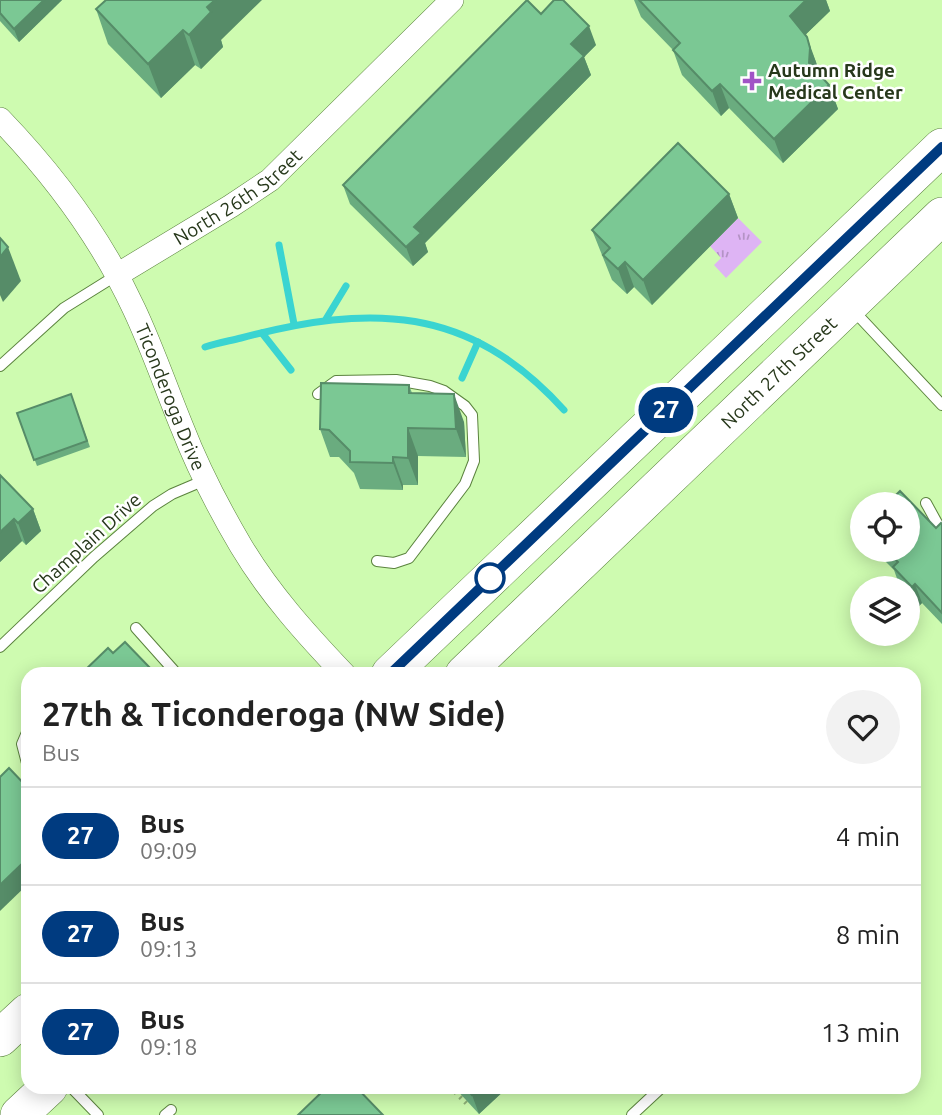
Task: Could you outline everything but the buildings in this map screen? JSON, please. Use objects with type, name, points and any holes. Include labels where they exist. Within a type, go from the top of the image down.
[{"type":"main road","points":[[397,667],[942,147]]},
{"type":"main road","name":"North 27th Street","points":[[471,667],[942,216]]},
{"type":"main road","points":[[0,1038],[21,1018]]},
{"type":"main road","points":[[19,1115],[42,1094]]},
{"type":"street","name":"North 26th Street","points":[[117,275],[270,180],[452,0]]},
{"type":"street","name":"Ticonderoga Drive","points":[[0,119],[57,184],[117,275],[134,309],[205,480],[258,573],[295,621],[338,667]]},
{"type":"lane","name":"North 26th Street","points":[[0,366],[64,308],[117,275]]},
{"type":"lane","points":[[849,305],[942,405]]},
{"type":"lane","points":[[318,394],[336,381],[396,380],[444,391],[465,406],[472,415],[474,461],[465,484],[409,558],[394,563],[377,561]]},
{"type":"lane","name":"Champlain Drive","points":[[0,647],[94,557],[153,506],[172,494],[205,480]]},
{"type":"lane","points":[[926,503],[942,533]]},
{"type":"lane","points":[[136,628],[171,667]]},
{"type":"lane","points":[[78,1094],[98,1115]]},
{"type":"lane","points":[[632,1115],[654,1094]]},
{"type":"path","points":[[457,1094],[469,1107]]},
{"type":"green space","points":[[738,218],[762,242],[726,278],[714,265],[721,258],[710,246]]},
{"type":"waterway","points":[[279,245],[294,324]]},
{"type":"waterway","points":[[326,319],[346,286]]},
{"type":"waterway","points":[[205,347],[288,327],[332,320],[375,318],[415,321],[454,332],[491,349],[528,375],[564,410]]},
{"type":"waterway","points":[[262,333],[291,370]]},
{"type":"waterway","points":[[462,378],[478,342]]},
{"type":"bus line","name":"27","points":[[398,667],[942,147]]},
{"type":"place","name":"Autumn Ridge Medical Center","points":[[752,81]]}]
